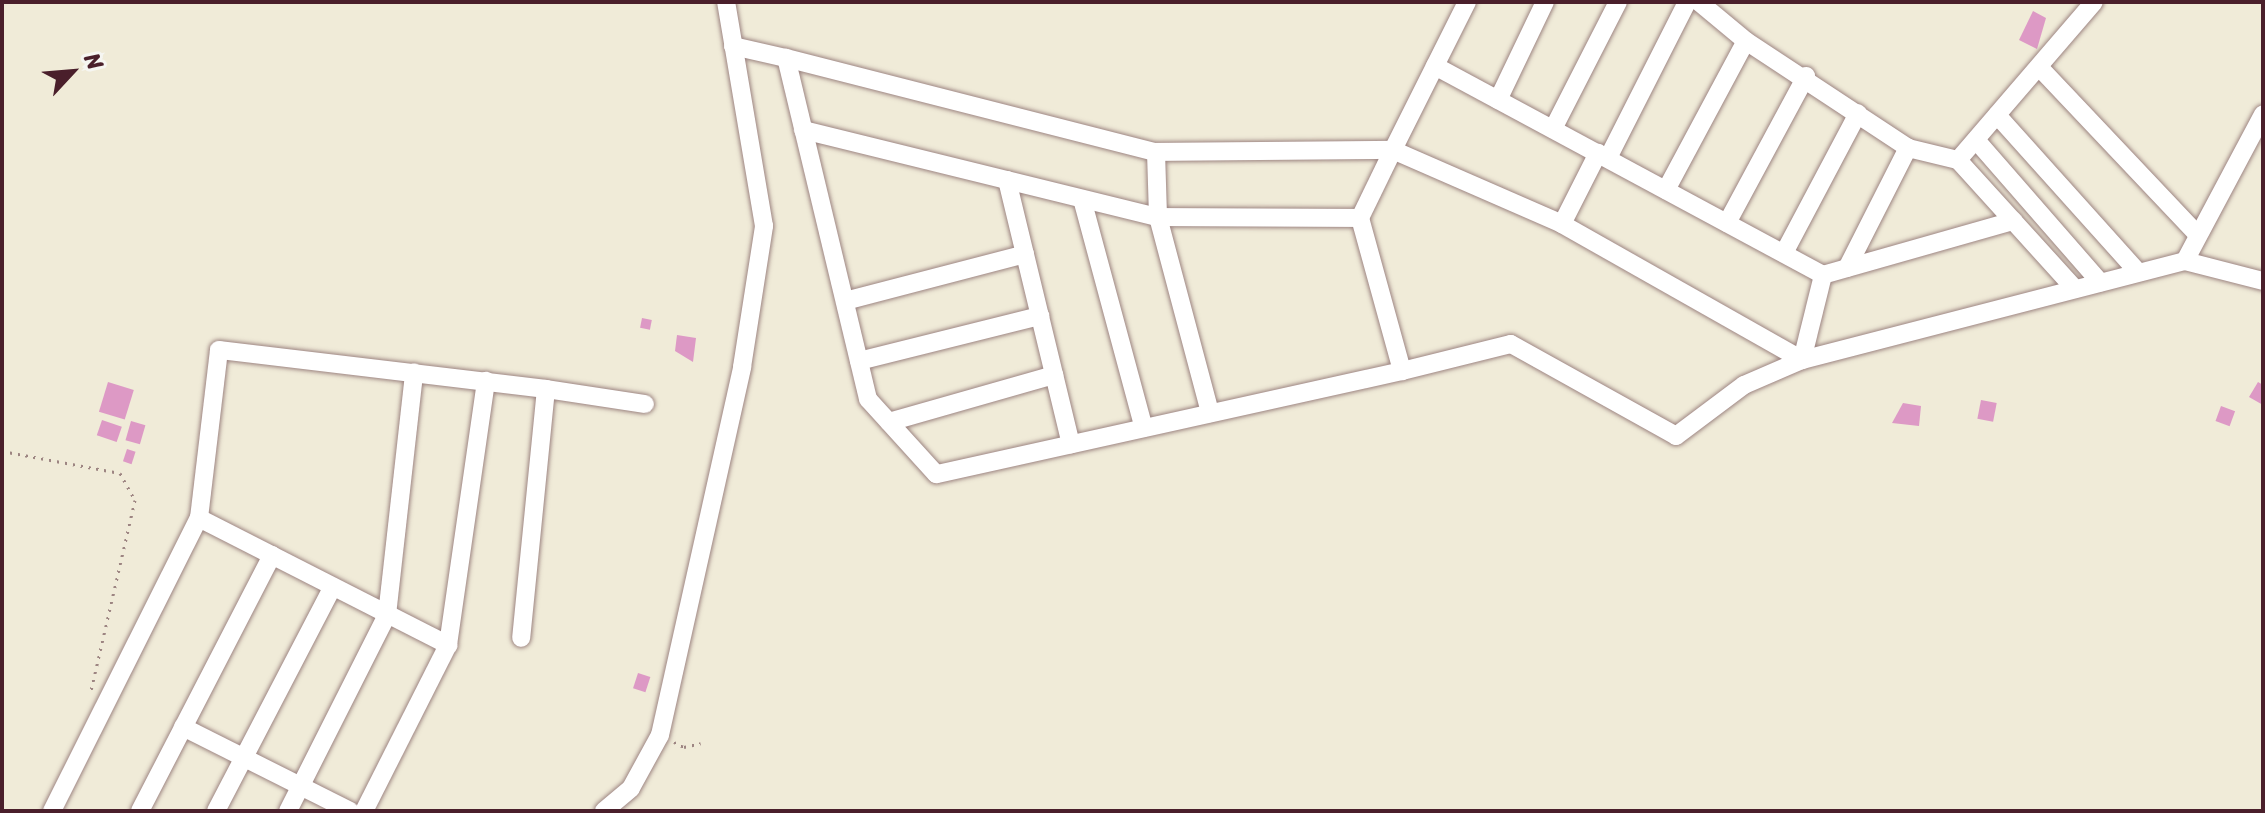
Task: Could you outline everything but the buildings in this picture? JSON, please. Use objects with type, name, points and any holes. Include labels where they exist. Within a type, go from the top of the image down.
[{"type":"street","points":[[604,811],[631,788],[660,735],[742,367],[764,226],[726,2]]},
{"type":"street","points":[[1402,371],[1360,218],[1467,2]]},
{"type":"street","points":[[1498,100],[1545,2]]},
{"type":"street","points":[[1553,129],[1618,2]]},
{"type":"street","points":[[1562,224],[1687,2]]},
{"type":"street","points":[[1699,2],[1746,41],[1806,76],[1908,148],[1958,160],[2075,289]]},
{"type":"street","points":[[1958,160],[2094,2]]},
{"type":"street","points":[[1666,190],[1746,41]]},
{"type":"street","points":[[733,46],[1156,152],[1393,150],[1562,224],[1802,360]]},
{"type":"street","points":[[786,58],[868,399],[936,474],[1511,344],[1676,436],[1744,385],[1802,360],[2185,261],[2263,281]]},
{"type":"street","points":[[1435,66],[1823,275],[2013,221]]},
{"type":"street","points":[[2040,68],[2198,235]]},
{"type":"street","points":[[1727,223],[1806,76]]},
{"type":"street","points":[[1784,253],[1858,113]]},
{"type":"street","points":[[2185,261],[2263,114]]},
{"type":"street","points":[[1997,115],[2138,272]]},
{"type":"street","points":[[803,130],[1158,217],[1360,218]]},
{"type":"street","points":[[1976,140],[2100,282]]},
{"type":"street","points":[[1847,268],[1908,148]]},
{"type":"street","points":[[1156,152],[1158,217],[1210,413]]},
{"type":"street","points":[[1007,180],[1071,444]]},
{"type":"street","points":[[1082,199],[1144,428]]},
{"type":"street","points":[[845,301],[1025,254]]},
{"type":"street","points":[[1802,360],[1823,275]]},
{"type":"street","points":[[859,361],[1040,316]]},
{"type":"street","points":[[52,811],[199,518],[219,350],[486,381],[645,404]]},
{"type":"street","points":[[288,811],[387,615],[414,373]]},
{"type":"street","points":[[889,422],[1054,375]]},
{"type":"street","points":[[364,811],[448,645],[486,381]]},
{"type":"street","points":[[521,638],[546,389]]},
{"type":"street","points":[[199,518],[448,645]]},
{"type":"street","points":[[140,811],[272,555]]},
{"type":"street","points":[[216,811],[332,588]]},
{"type":"street","points":[[183,727],[350,811]]},
{"type":"path","points":[[2,451],[120,473],[135,500],[89,690],[109,700]]},
{"type":"path","points":[[660,735],[684,747],[701,743]]}]
